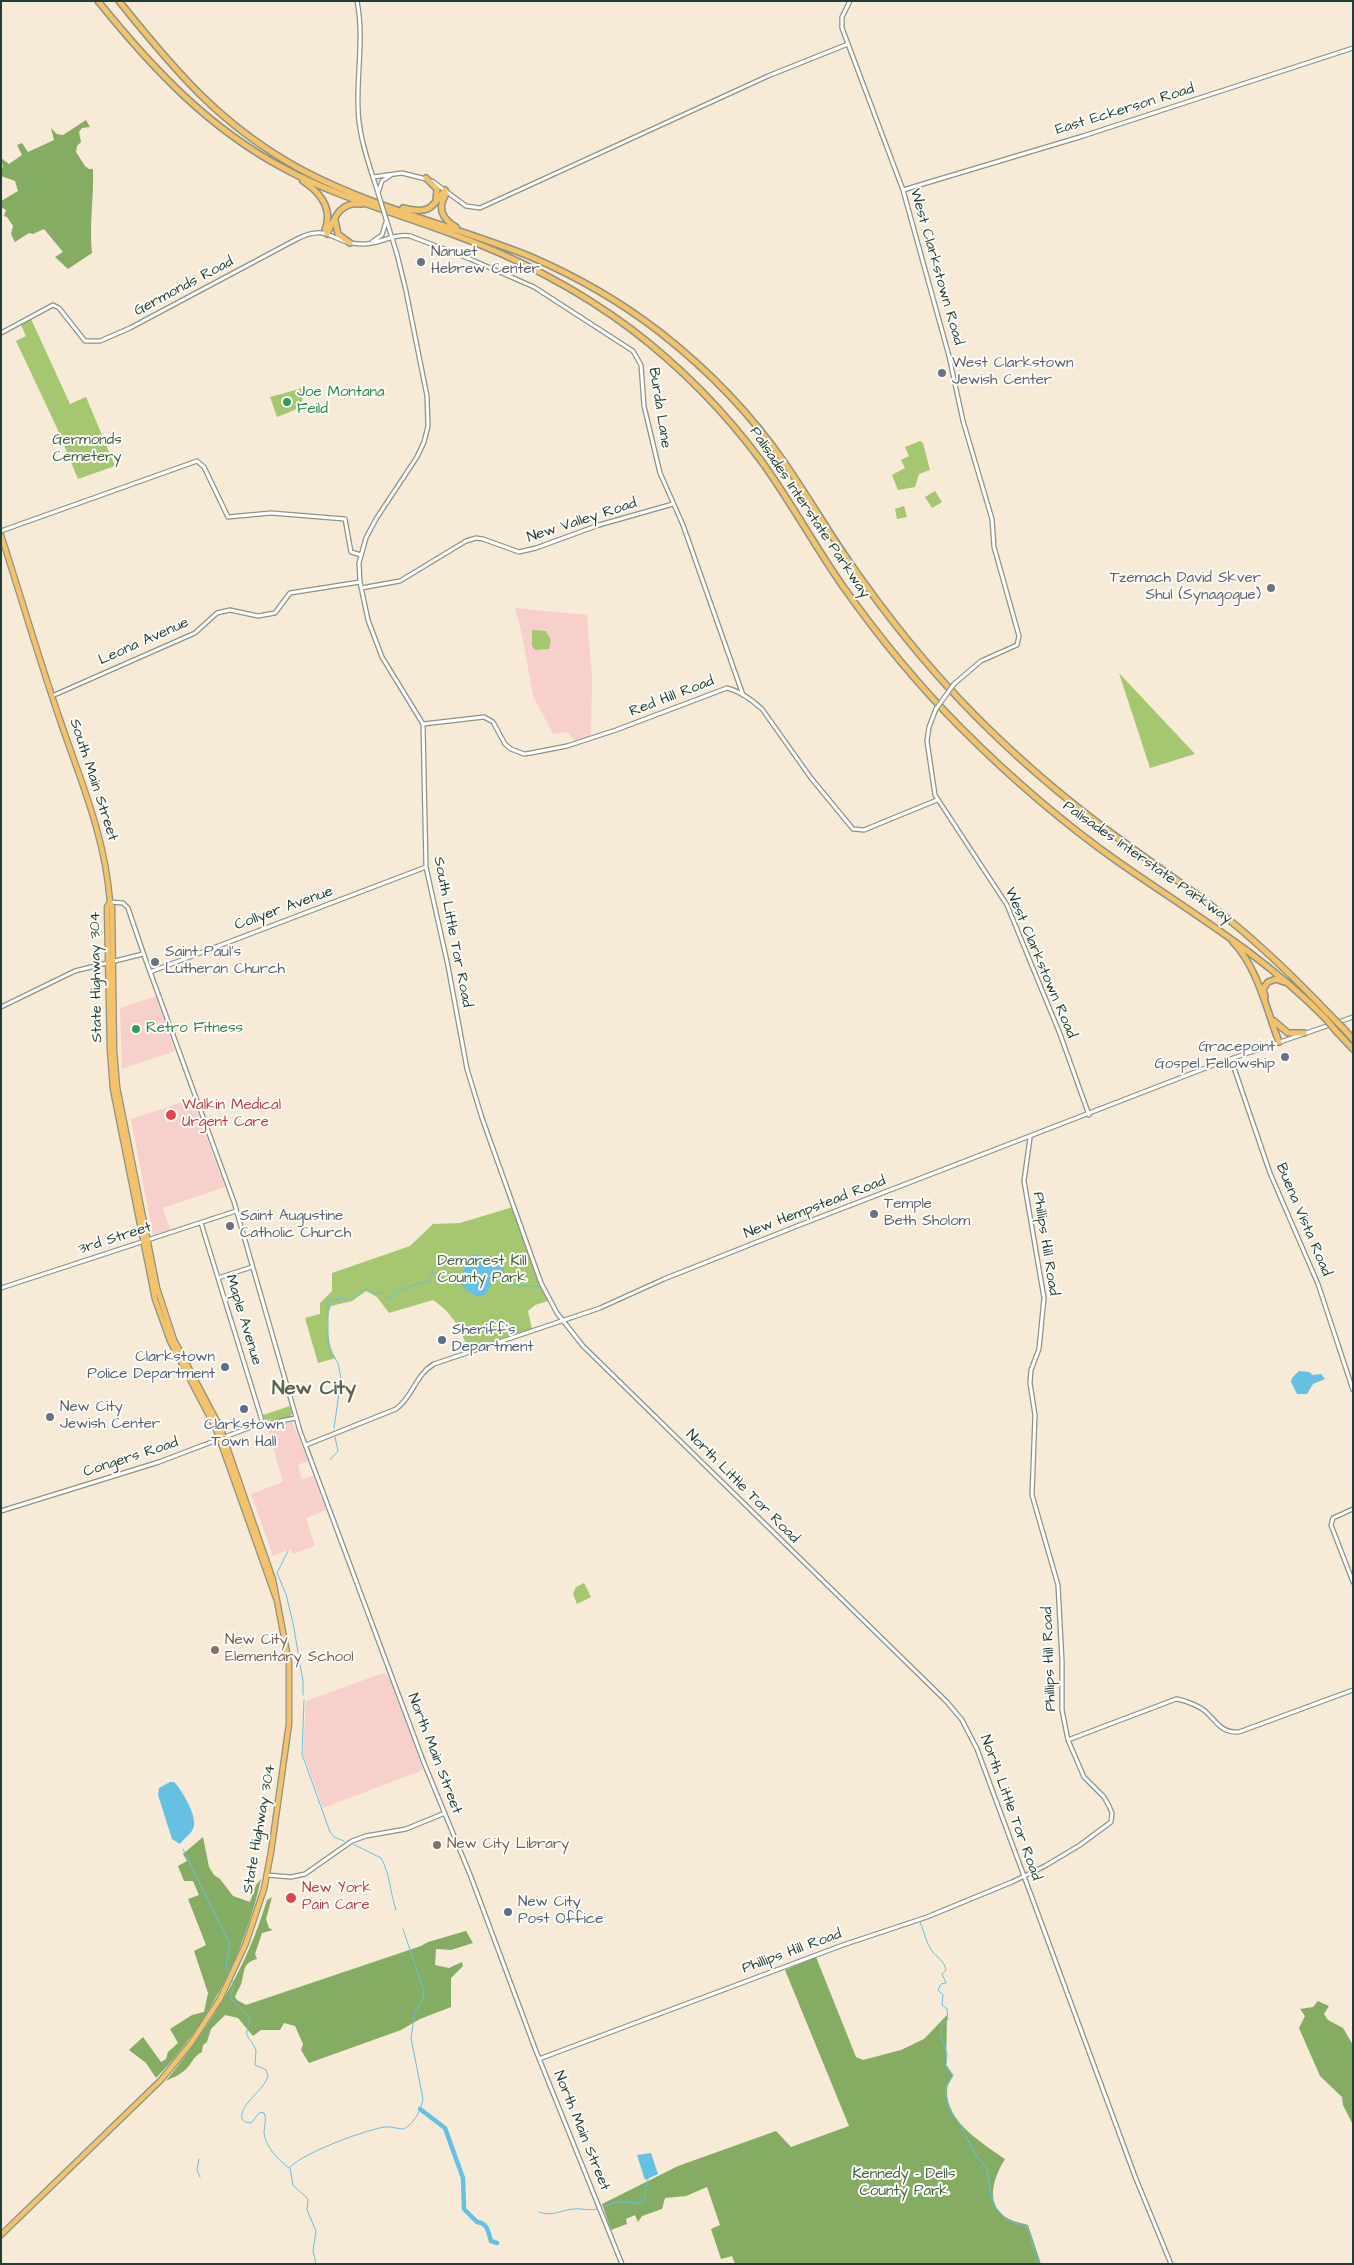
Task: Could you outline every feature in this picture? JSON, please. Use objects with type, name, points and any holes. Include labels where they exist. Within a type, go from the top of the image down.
[{"type":"highway","name":"Palisades Interstate Parkway","points":[[98,1],[144,57],[189,102],[239,141],[293,174],[334,192],[471,241],[545,274],[599,306],[657,350],[697,386],[739,433],[767,469],[864,615],[910,673],[961,728],[1007,773],[1071,826],[1123,865],[1208,921],[1260,959],[1308,1002],[1353,1049]]},
{"type":"highway","name":"Palisades Interstate Parkway","points":[[119,1],[180,75],[233,124],[293,165],[325,181],[367,198],[491,242],[550,266],[598,290],[644,320],[694,360],[733,398],[762,433],[882,608],[923,658],[973,713],[1026,764],[1075,805],[1195,893],[1238,928],[1287,971],[1353,1039]]},
{"type":"highway","points":[[293,174],[314,189],[326,206],[328,220],[326,233]]},
{"type":"highway","points":[[426,178],[437,191],[434,204]]},
{"type":"highway","points":[[367,198],[417,211],[426,211],[447,191]]},
{"type":"highway","points":[[447,191],[441,207],[446,220],[456,228],[491,242]]},
{"type":"highway","points":[[326,233],[341,208],[352,204],[362,204],[390,212]]},
{"type":"highway","points":[[335,217],[337,232],[350,243]]},
{"type":"highway","points":[[1208,921],[1235,944],[1248,960],[1280,1042]]},
{"type":"highway","points":[[1280,1042],[1263,992],[1264,986],[1269,980],[1280,980],[1308,1002]]},
{"type":"highway","points":[[1274,1021],[1288,1033],[1304,1033]]},
{"type":"main road","name":"South Main Street","points":[[1,535],[52,696],[97,824],[105,859],[110,902]]},
{"type":"main road","name":"State Highway 304","points":[[1,2235],[161,2080],[199,2032],[229,1982],[254,1922],[267,1875],[290,1708],[288,1654],[272,1574],[211,1407],[168,1327],[145,1241],[113,1089],[111,962],[107,907],[110,902]]},
{"type":"street","points":[[357,1],[361,32],[358,107],[361,130],[373,177],[400,264],[427,396],[428,426],[422,450],[376,519],[361,555],[360,582],[368,620],[382,657],[423,724]]},
{"type":"street","name":"West Clarkstown Road","points":[[850,1],[841,23],[903,190],[950,356],[963,421],[992,519],[994,547],[1019,636],[1017,645],[982,661],[954,684],[936,709],[930,724],[927,741],[932,786],[937,800],[1007,905],[1054,1019],[1089,1115]]},
{"type":"street","points":[[373,177],[396,173],[426,178],[466,206],[480,208],[761,79],[848,44]]},
{"type":"street","name":"East Eckerson Road","points":[[903,190],[1092,133],[1353,48]]},
{"type":"street","points":[[379,196],[379,187],[382,181],[396,173]]},
{"type":"street","points":[[368,244],[382,235],[386,219]]},
{"type":"street","name":"Germonds Road","points":[[1,333],[44,308],[54,305],[59,308],[84,340],[92,342],[104,340],[146,320],[304,235],[314,232],[326,233]]},
{"type":"street","points":[[326,233],[350,243],[368,244],[392,238]]},
{"type":"street","name":"Burda Lane","points":[[392,238],[401,235],[412,237],[476,261],[534,287],[634,351],[641,365],[644,406],[653,450],[689,542],[743,695]]},
{"type":"street","points":[[1,531],[197,461],[204,466],[228,517],[271,513],[345,519],[351,552],[361,555]]},
{"type":"street","name":"New Valley Road","points":[[361,588],[400,580],[466,541],[476,538],[519,552],[673,504]]},
{"type":"street","name":"Leona Avenue","points":[[52,696],[195,633],[217,613],[230,610],[258,616],[274,613],[290,594],[360,582]]},
{"type":"street","name":"Red Hill Road","points":[[423,724],[484,717],[493,722],[505,744],[511,749],[524,754],[566,746],[616,730],[721,690],[734,690],[762,709],[811,778],[853,830],[864,830],[937,800]]},
{"type":"street","name":"South Little Tor Road","points":[[423,724],[426,867],[471,1083],[541,1283],[563,1321]]},
{"type":"street","name":"Collyer Avenue","points":[[150,972],[426,867]]},
{"type":"street","points":[[110,902],[120,902],[127,906],[236,1211],[296,1418]]},
{"type":"street","points":[[1,1007],[75,971],[143,954]]},
{"type":"street","name":"New Hempstead Road","points":[[306,1445],[396,1409],[405,1401],[421,1374],[434,1364],[614,1302],[664,1279],[797,1226],[1030,1138],[1231,1059],[1353,1017]]},
{"type":"street","name":"Buena Vista Road","points":[[1231,1059],[1270,1173],[1318,1284],[1353,1390]]},
{"type":"street","name":"Phillips Hill Road","points":[[539,2059],[843,1945],[927,1917],[1024,1877],[1080,1845],[1107,1826],[1113,1818],[1104,1797],[1084,1777],[1068,1740],[1062,1710],[1062,1661],[1058,1585],[1036,1515],[1031,1487],[1036,1430],[1030,1383],[1031,1370],[1039,1349],[1044,1298],[1024,1181],[1030,1138]]},
{"type":"street","name":"3rd Street","points":[[1,1288],[236,1211]]},
{"type":"street","name":"Maple Avenue","points":[[201,1223],[263,1424]]},
{"type":"street","points":[[218,1278],[252,1267]]},
{"type":"street","name":"North Little Tor Road","points":[[563,1321],[599,1363],[955,1711],[967,1728],[978,1749],[1141,2193],[1171,2264]]},
{"type":"street","name":"Congers Road","points":[[1,1510],[159,1462],[263,1424],[296,1418]]},
{"type":"street","name":"North Main Street","points":[[296,1418],[424,1763],[485,1913],[539,2059],[622,2264]]},
{"type":"street","points":[[1353,1509],[1333,1518],[1331,1525],[1353,1582]]},
{"type":"street","points":[[1068,1740],[1176,1699],[1205,1711],[1219,1727],[1233,1733],[1353,1690]]},
{"type":"street","points":[[267,1875],[291,1877],[305,1874],[352,1841],[366,1836],[406,1830],[444,1813]]},
{"type":"shaded area","points":[[515,608],[587,615],[592,677],[591,738],[576,743],[567,732],[553,734],[533,696]]},
{"type":"shaded area","points":[[156,996],[175,1051],[122,1069],[120,1008]]},
{"type":"shaded area","points":[[192,1099],[225,1187],[163,1208],[170,1230],[153,1235],[131,1119]]},
{"type":"shaded area","points":[[292,1422],[308,1461],[298,1465],[302,1479],[313,1476],[326,1510],[306,1518],[315,1546],[293,1554],[291,1549],[273,1556],[251,1494],[283,1482],[267,1426]]},
{"type":"shaded area","points":[[383,1673],[389,1676],[423,1770],[323,1808],[303,1753],[306,1701]]},
{"type":"green space","points":[[86,120],[90,127],[82,128],[79,132],[81,142],[77,146],[76,152],[85,166],[93,169],[92,253],[68,269],[55,257],[63,252],[44,229],[33,234],[29,233],[15,242],[11,234],[13,226],[7,217],[4,216],[6,210],[1,207],[1,201],[18,191],[15,181],[1,176],[1,169],[3,167],[1,158],[9,164],[22,155],[17,145],[22,143],[28,152],[54,140],[51,128],[57,134],[63,135]]},
{"type":"green space","name":"Germonds Cemetery","points":[[31,319],[70,404],[86,397],[115,466],[78,479],[57,428],[16,341],[26,336],[21,325]]},
{"type":"green space","name":"Joe Montana Feild","points":[[303,388],[302,407],[277,417],[270,397]]},
{"type":"green space","points":[[920,441],[923,443],[930,470],[919,474],[915,487],[898,490],[892,475],[905,468],[901,460],[909,456],[905,447]]},
{"type":"green space","points":[[935,491],[942,502],[932,508],[925,497]]},
{"type":"green space","points":[[904,506],[907,517],[897,519],[895,509]]},
{"type":"green space","points":[[532,630],[546,631],[551,640],[549,649],[535,650],[532,646]]},
{"type":"green space","points":[[1119,673],[1195,754],[1150,768]]},
{"type":"green space","name":"Demarest Kill County Park","points":[[513,1207],[548,1301],[535,1305],[528,1311],[532,1329],[468,1349],[455,1321],[446,1310],[433,1300],[389,1313],[377,1297],[366,1291],[352,1301],[331,1306],[328,1318],[328,1333],[336,1358],[318,1363],[305,1318],[320,1314],[320,1303],[332,1291],[332,1273],[410,1246],[433,1224],[460,1223]]},
{"type":"green space","points":[[290,1406],[292,1414],[290,1418],[265,1420],[263,1415]]},
{"type":"green space","points":[[584,1583],[591,1597],[577,1604],[573,1594],[576,1587]]},
{"type":"green space","points":[[203,1837],[209,1867],[233,1896],[250,1902],[256,1885],[261,1879],[245,1933],[235,1960],[222,1986],[193,2034],[156,2078],[146,2063],[129,2050],[143,2037],[161,2062],[166,2059],[168,2052],[178,2043],[170,2029],[192,2015],[204,2012],[208,1993],[194,1951],[206,1945],[188,1899],[199,1895],[193,1881],[184,1881],[178,1866],[187,1861],[183,1854]]},
{"type":"green space","points":[[272,1897],[266,1919],[269,1928],[273,1930],[262,1933],[255,1954],[257,1959],[249,1962],[245,1967],[235,1997],[237,2000],[246,2005],[428,1942],[466,1931],[473,1943],[451,1950],[436,1949],[435,1965],[449,1968],[462,1962],[463,1966],[451,1978],[451,2007],[420,2019],[401,2030],[309,2063],[301,2050],[303,2044],[295,2026],[284,2023],[280,2030],[261,2030],[253,2036],[238,2018],[225,2015],[211,2029],[207,2042],[203,2045],[202,2052],[195,2057],[183,2072],[166,2081],[198,2038],[238,1974],[267,1900]]},
{"type":"green space","name":"Kennedy - Dells County Park","points":[[816,1957],[856,2057],[863,2060],[901,2050],[924,2039],[947,2015],[946,2065],[953,2076],[947,2088],[948,2101],[952,2112],[976,2139],[1005,2159],[994,2183],[993,2191],[996,2207],[1009,2219],[1028,2225],[1041,2264],[735,2264],[732,2256],[721,2259],[711,2229],[720,2225],[707,2187],[686,2196],[665,2198],[662,2209],[642,2216],[638,2222],[635,2215],[626,2219],[627,2224],[611,2230],[602,2204],[678,2166],[776,2131],[791,2147],[849,2126],[785,1970]]},
{"type":"green space","points":[[1318,2001],[1329,2006],[1324,2014],[1328,2020],[1343,2028],[1353,2045],[1353,2125],[1343,2105],[1342,2097],[1320,2076],[1299,2028],[1305,2016],[1300,2009],[1313,2007]]},
{"type":"water","points":[[473,1254],[485,1256],[504,1265],[504,1276],[495,1274],[487,1292],[480,1296],[472,1294],[460,1283],[465,1264],[468,1265],[468,1260]]},
{"type":"water","points":[[1299,1371],[1309,1372],[1313,1375],[1321,1374],[1325,1379],[1313,1384],[1307,1394],[1297,1394],[1291,1382],[1292,1378]]},
{"type":"water","points":[[174,1782],[181,1791],[189,1804],[194,1818],[193,1829],[180,1844],[172,1839],[158,1795],[159,1788]]},
{"type":"water","points":[[651,2153],[658,2174],[645,2180],[637,2155]]},
{"type":"waterway","points":[[334,1428],[341,1379],[338,1363],[328,1349],[328,1301],[341,1298],[351,1300],[366,1289],[375,1294],[381,1292],[387,1298],[391,1298],[399,1290],[429,1280],[435,1265],[442,1260],[457,1257],[470,1260]]},
{"type":"waterway","points":[[501,1276],[505,1283],[520,1286],[538,1286]]},
{"type":"waterway","points":[[330,1460],[338,1451],[335,1437]]},
{"type":"waterway","points":[[288,1551],[277,1573],[286,1594],[293,1623],[303,1681],[303,1695]]},
{"type":"waterway","points":[[304,1700],[302,1754],[330,1832],[334,1837],[344,1841]]},
{"type":"waterway","points":[[353,1844],[381,1858],[396,1910]]},
{"type":"waterway","points":[[183,1849],[230,1945],[226,1964],[229,1976]]},
{"type":"waterway","points":[[920,1922],[930,1948],[942,1961],[946,1970],[942,1974],[946,1983],[941,1984],[938,1990],[943,1995],[942,2005],[947,2009],[948,2020],[942,2024],[941,2035],[947,2054],[946,2065],[953,2075],[945,2089],[949,2110],[958,2121],[976,2155],[987,2169],[991,2196],[996,2208],[1007,2220],[1027,2227],[1039,2264]]},
{"type":"waterway","points":[[290,2167],[308,2155],[363,2133],[384,2127],[404,2129],[414,2120],[419,2112],[423,2099],[411,2038],[415,2012],[423,1998],[424,1991],[403,1929]]},
{"type":"waterway","points":[[231,1979],[234,1986],[230,1996],[250,2019],[247,2033],[256,2050],[255,2065],[266,2070],[268,2075],[263,2086],[245,2107],[242,2119],[245,2122],[251,2123],[260,2112],[264,2113],[264,2133],[267,2144],[289,2168]]},
{"type":"waterway","points":[[420,2109],[445,2128],[463,2178],[464,2209],[477,2222],[485,2226],[491,2241],[497,2243]]},
{"type":"waterway","points":[[199,2159],[197,2170],[200,2177]]},
{"type":"waterway","points":[[290,2168],[293,2185],[308,2199],[307,2210],[316,2231],[313,2251],[316,2264]]},
{"type":"waterway","points":[[604,2206],[618,2202],[642,2203],[648,2179]]},
{"type":"waterway","points":[[539,2212],[548,2214],[574,2209],[597,2209]]},
{"type":"place","name":"Nanuet Hebrew Center","points":[[421,262]]},
{"type":"place","name":"West Clarkstown Jewish Center","points":[[942,373]]},
{"type":"place","name":"Joe Montana Feild","points":[[287,402]]},
{"type":"place","name":"Tzemach David Skver Shul (Synagogue)","points":[[1271,588]]},
{"type":"place","name":"Saint Paul's Lutheran Church","points":[[155,962]]},
{"type":"place","name":"Retro Fitness","points":[[136,1029]]},
{"type":"place","name":"Gracepoint Gospel Fellowship","points":[[1285,1057]]},
{"type":"place","name":"Walkin Medical Urgent Care","points":[[171,1115]]},
{"type":"place","name":"Temple Beth Sholom","points":[[874,1214]]},
{"type":"place","name":"Saint Augustine Catholic Church","points":[[230,1226]]},
{"type":"place","name":"Sheriff's Department","points":[[442,1340]]},
{"type":"place","name":"Clarkstown Police Department","points":[[225,1367]]},
{"type":"place","name":"Clarkstown Town Hall","points":[[244,1409]]},
{"type":"place","name":"New City Jewish Center","points":[[50,1417]]},
{"type":"place","name":"New City Elementary School","points":[[215,1650]]},
{"type":"place","name":"New City Library","points":[[437,1845]]},
{"type":"place","name":"New York Pain Care","points":[[291,1898]]},
{"type":"place","name":"New City Post Office","points":[[508,1912]]},
{"type":"district","name":"New City","points":[[314,1390]]}]
